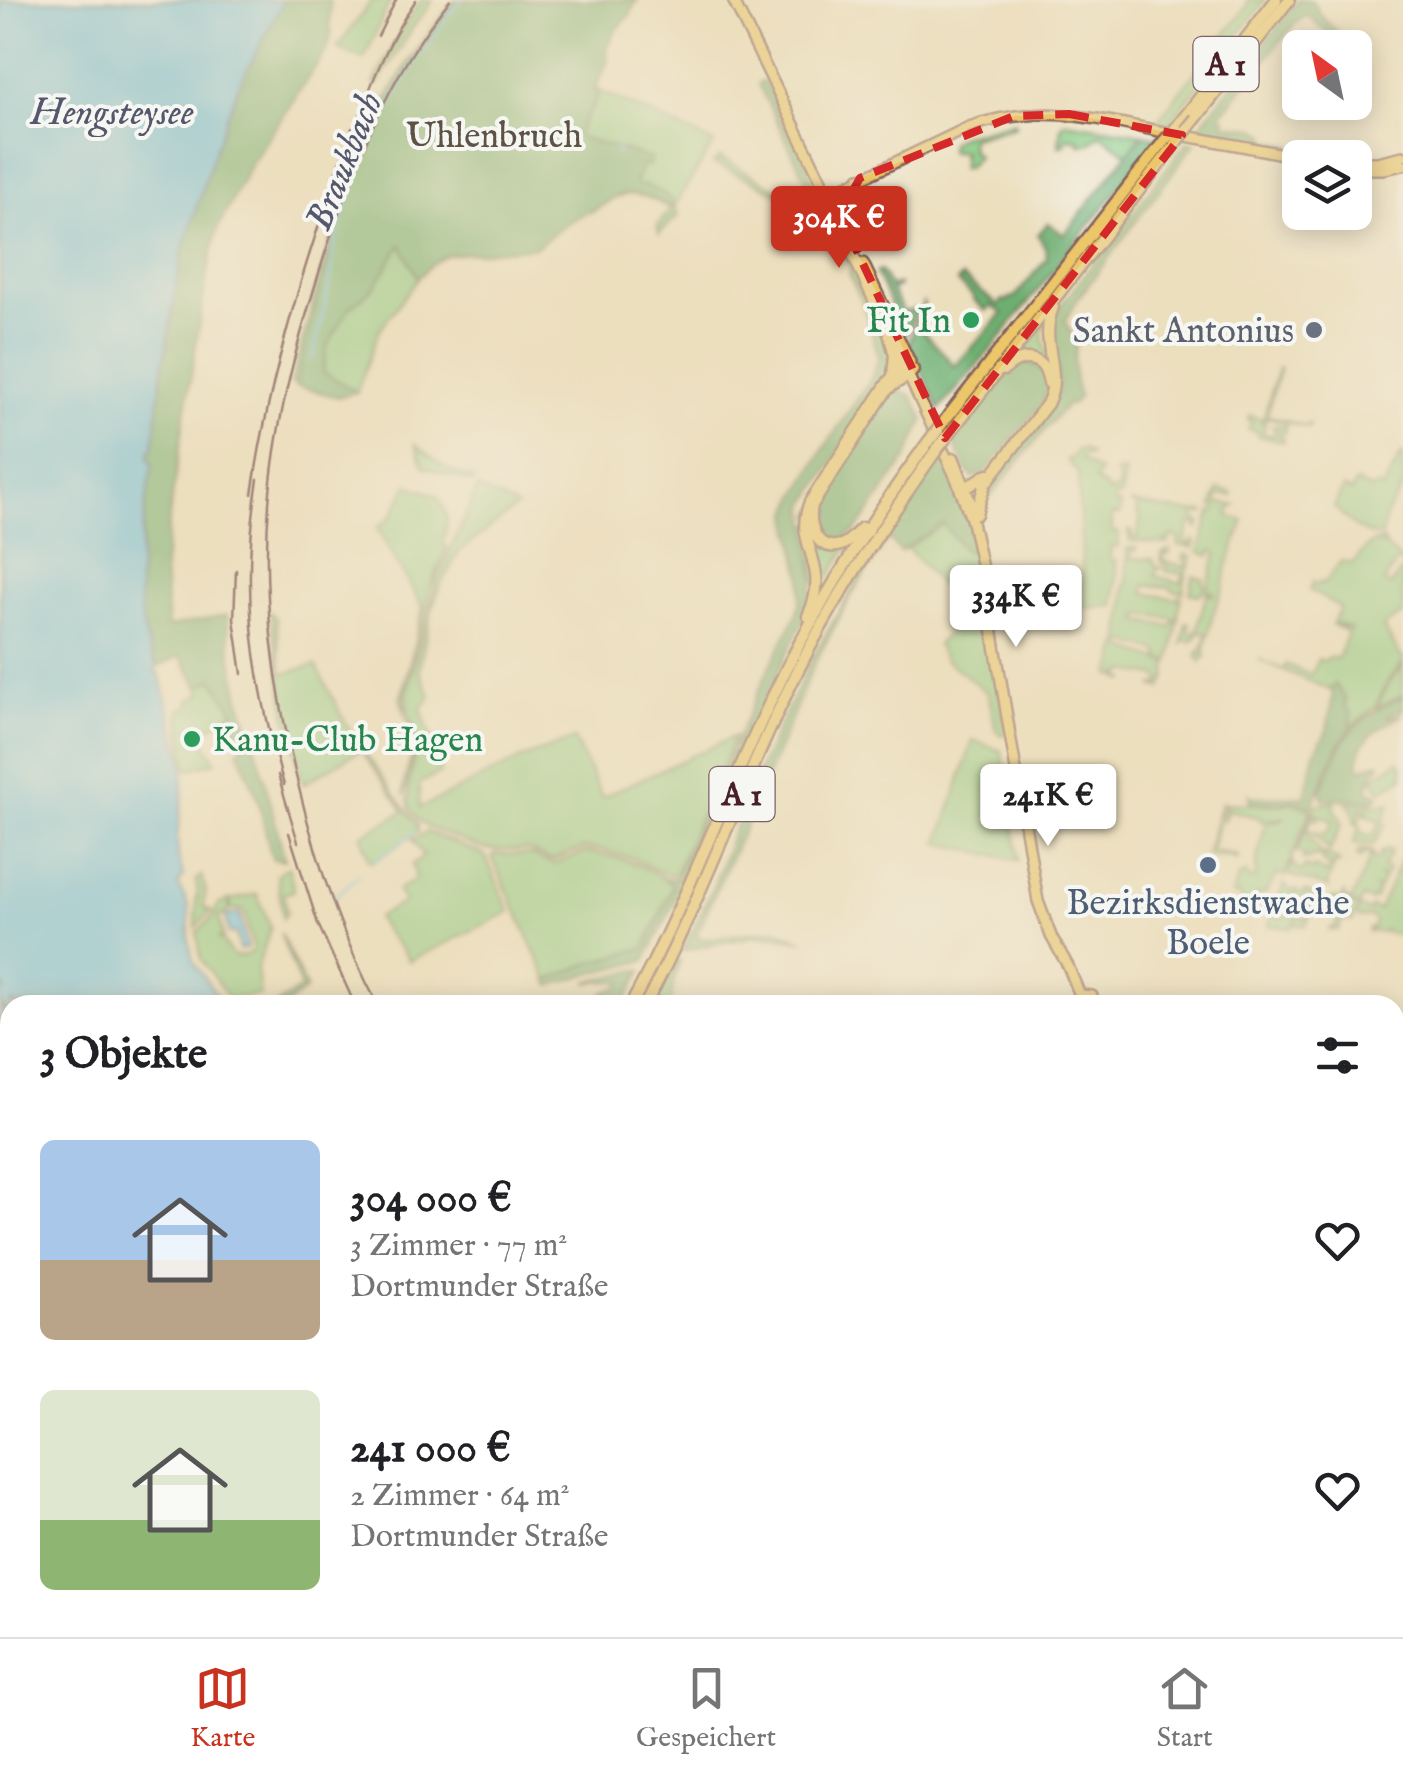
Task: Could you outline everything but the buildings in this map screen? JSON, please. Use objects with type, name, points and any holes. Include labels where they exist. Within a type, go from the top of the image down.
[{"type":"highway","name":"A 1","points":[[637,995],[679,911],[795,652],[880,509],[929,441],[984,387],[1092,252],[1176,128],[1276,0]]},
{"type":"highway","name":"A 1","points":[[650,995],[807,652],[874,540],[935,452],[952,420],[1170,142],[1196,118],[1288,0]]},
{"type":"highway","points":[[976,514],[985,484],[1053,393],[1048,320],[1054,305],[1092,252]]},
{"type":"highway","points":[[795,652],[816,594],[816,571],[804,533],[804,516],[820,484],[893,376],[895,355],[890,334]]},
{"type":"highway","points":[[965,490],[990,471],[1044,404],[1049,377],[1044,367],[1025,358],[1012,362],[984,387]]},
{"type":"highway","points":[[893,376],[910,371]]},
{"type":"highway","points":[[880,509],[846,543],[835,546],[820,542],[812,531],[812,505],[822,486],[886,392],[910,371]]},
{"type":"highway","points":[[965,490],[985,484]]},
{"type":"main road","points":[[733,0],[848,232],[976,514],[982,568]]},
{"type":"main road","points":[[827,195],[969,128],[998,118],[1038,113],[1081,116],[1282,155]]},
{"type":"main road","points":[[1394,164],[1403,156]]},
{"type":"main road","points":[[848,232],[847,201],[860,178]]},
{"type":"main road","points":[[827,195],[910,371]]},
{"type":"main road","points":[[965,490],[982,568],[1038,901],[1079,995]]},
{"type":"highlighted area","points":[[1069,114],[1182,135],[945,438],[848,232],[847,201],[860,178],[1014,116]]},
{"type":"green space","points":[[284,0],[330,0],[332,31],[328,48],[251,164],[217,230],[206,280],[164,566],[168,627],[227,615],[242,706],[285,860],[273,859],[271,855],[258,799],[238,750],[243,746],[227,717],[234,711],[213,679],[199,687],[180,656],[157,667],[147,641],[139,587],[150,450],[182,253],[238,87]]},
{"type":"green space","points":[[372,0],[391,0],[364,59],[337,48]]},
{"type":"green space","points":[[421,0],[433,0],[377,85],[374,84],[395,41]]},
{"type":"green space","name":"Uhlenbruch","points":[[455,0],[638,0],[607,41],[603,72],[596,89],[714,143],[676,204],[669,208],[645,196],[629,194],[591,213],[450,253],[416,273],[418,278],[379,330],[357,392],[346,386],[336,392],[291,383],[336,225],[364,147],[401,74]]},
{"type":"green space","name":"Uhlenbruch","points":[[457,0],[637,0],[613,34],[608,61],[594,91],[599,94],[576,136],[652,159],[649,166],[643,164],[635,183],[666,195],[678,216],[659,234],[657,226],[672,207],[640,196],[620,195],[567,223],[536,247],[447,255],[418,278],[401,245],[375,286],[348,310],[327,347],[323,372],[357,392],[338,397],[295,386],[321,284],[374,134],[425,42]]},
{"type":"green space","points":[[1247,0],[1266,0],[1168,125],[1156,122],[1247,6]]},
{"type":"green space","points":[[1298,0],[1311,0],[1336,30],[1324,30],[1307,15],[1290,30],[1282,30],[1282,39],[1220,116],[1225,117],[1224,124],[1256,128],[1267,134],[1267,140],[1282,143],[1282,147],[1196,131]]},
{"type":"green space","points":[[765,81],[782,122],[792,133],[888,339],[893,355],[891,370],[806,505],[814,579],[806,615],[645,961],[551,986],[548,980],[645,948],[673,886],[665,879],[675,879],[796,615],[802,578],[790,512],[823,450],[872,377],[879,357],[843,252],[827,229],[781,196],[713,163],[720,157],[827,222],[758,84]]},
{"type":"green space","points":[[1014,122],[1015,126],[971,137],[970,149],[977,156],[962,169],[962,151],[949,151],[950,143],[960,136]]},
{"type":"green space","points":[[1065,122],[1143,134],[1127,156],[1101,134],[1088,144],[1066,138],[1065,144],[1059,146]]},
{"type":"green space","points":[[1143,134],[1159,137],[939,410],[909,343],[923,303],[917,325],[955,366],[1003,313],[991,306],[986,311],[957,282],[962,277],[998,305],[1016,296],[1047,258],[1038,235],[1048,223],[1064,235]]},
{"type":"green space","points":[[1187,142],[1195,143],[1065,321],[1077,343],[1074,361],[1079,396],[1057,415],[988,499],[983,498],[986,488],[1056,396],[1052,332],[1061,305]]},
{"type":"green space","points":[[880,270],[890,287],[898,284],[891,291],[904,313],[914,309],[916,312],[906,336],[876,273]]},
{"type":"green space","points":[[1045,320],[1042,335],[1051,369],[1015,357],[1031,340],[1035,342],[1032,338]]},
{"type":"green space","points":[[1027,362],[1041,367],[1048,386],[1043,403],[985,473],[973,478],[953,442],[1002,378]]},
{"type":"green space","points":[[1278,368],[1267,415],[1310,424],[1309,428],[1266,417],[1263,433],[1273,436],[1275,428],[1271,426],[1286,425],[1284,433],[1278,435],[1282,442],[1248,429],[1252,421],[1248,420],[1249,415],[1262,422]]},
{"type":"green space","points":[[889,392],[912,396],[924,419],[907,458],[857,530],[836,544],[821,540],[812,515]]},
{"type":"green space","points":[[415,444],[447,469],[474,479],[473,483],[424,467]]},
{"type":"green space","points":[[1083,448],[1090,454],[1081,460],[1100,472],[1095,480],[1109,493],[1119,488],[1119,477],[1115,474],[1121,470],[1125,474],[1121,496],[1116,496],[1115,504],[1121,505],[1120,515],[1112,515],[1112,532],[1119,533],[1118,547],[1111,547],[1110,560],[1117,561],[1115,606],[1084,608],[1078,473],[1067,460]]},
{"type":"green space","points":[[1403,452],[1403,488],[1386,514],[1382,536],[1360,531],[1334,507],[1343,488],[1351,492],[1356,482],[1372,490],[1377,486],[1383,489]]},
{"type":"green space","points":[[944,457],[971,526],[975,552],[965,551],[943,524],[900,552],[888,538],[814,665],[696,935],[703,939],[777,929],[804,941],[751,937],[682,951],[811,659],[889,527],[932,466]]},
{"type":"green space","points":[[408,485],[437,495],[446,514],[443,544],[447,547],[430,589],[404,694],[405,713],[400,697],[423,608],[377,528],[391,517]]},
{"type":"green space","points":[[478,488],[517,507],[460,551],[441,583],[432,609],[419,670],[431,697],[421,709],[431,738],[446,745],[440,773],[419,784],[420,808],[523,758],[574,739],[602,797],[735,736],[672,875],[602,850],[584,848],[552,860],[528,850],[480,848],[427,827],[410,808],[410,778],[418,744],[407,693],[437,579]]},
{"type":"green space","points":[[1218,489],[1233,493],[1218,495],[1217,503],[1236,505],[1229,516],[1244,521],[1213,614],[1206,658],[1202,657],[1201,662],[1197,657],[1207,634],[1199,631],[1196,639],[1182,643],[1186,622],[1190,624],[1188,631],[1196,633],[1207,592],[1212,596],[1214,592],[1204,589],[1199,595],[1190,593],[1193,576],[1204,579],[1203,584],[1208,586],[1217,553],[1211,551],[1210,556],[1199,552],[1211,512],[1215,512],[1216,507],[1212,506]]},
{"type":"green space","points":[[1130,503],[1204,512],[1196,513],[1195,519],[1201,522],[1199,529],[1191,522],[1185,543],[1191,545],[1193,540],[1194,548],[1178,545],[1179,538],[1171,536],[1168,544],[1130,541],[1128,531],[1132,531],[1132,537],[1138,537],[1140,515],[1137,505]]},
{"type":"green space","points":[[807,524],[849,545],[819,594]]},
{"type":"green space","points":[[943,524],[965,551],[975,552],[1004,735],[996,730],[988,693],[944,659],[937,645],[962,616],[958,605],[907,548]]},
{"type":"green space","points":[[1383,540],[1385,545],[1377,543],[1403,561],[1397,561],[1384,582],[1391,586],[1403,568],[1403,616],[1383,627],[1403,663],[1389,679],[1375,707],[1351,727],[1351,712],[1345,708],[1335,685],[1330,690],[1283,670],[1286,664],[1311,675],[1318,659],[1338,658],[1348,633],[1331,624],[1352,630],[1333,622],[1340,608],[1309,590],[1313,582],[1324,584],[1341,561],[1353,564],[1369,545]]},
{"type":"green space","points":[[1127,548],[1136,548],[1131,558],[1153,559],[1156,567],[1163,568],[1157,569],[1155,576],[1173,582],[1181,582],[1184,574],[1165,571],[1162,553],[1170,550],[1169,555],[1164,554],[1164,561],[1185,567],[1185,554],[1192,556],[1183,593],[1170,587],[1145,585],[1145,593],[1182,597],[1179,619],[1140,614],[1139,621],[1172,626],[1174,620],[1178,621],[1170,662],[1159,658],[1160,652],[1125,641],[1122,647],[1168,663],[1162,688],[1154,687],[1161,680],[1156,676],[1124,671],[1125,681],[1120,679],[1119,673],[1118,677],[1111,675],[1126,603]]},
{"type":"green space","points":[[270,612],[276,618],[282,674],[316,665],[352,735],[418,826],[418,831],[374,862],[369,860],[361,835],[404,811],[361,750],[303,784]]},
{"type":"green space","points":[[1403,666],[1403,694],[1377,708],[1390,681]]},
{"type":"green space","points":[[213,678],[235,712],[206,730],[203,725],[197,728],[216,762],[187,770],[179,711],[191,705],[189,700],[202,693],[199,687]]},
{"type":"green space","points":[[1335,684],[1346,700],[1345,708],[1351,712],[1351,727],[1338,746],[1312,806],[1291,800],[1249,802],[1249,794],[1305,796],[1315,752],[1327,730],[1333,693],[1330,690]]},
{"type":"green space","points":[[1403,696],[1403,710],[1386,717],[1403,715],[1370,736],[1360,750],[1360,769],[1381,764],[1367,786],[1379,796],[1375,800],[1323,799],[1321,792],[1350,733],[1370,715]]},
{"type":"green space","points":[[411,730],[416,745],[404,796],[413,746]]},
{"type":"green space","points":[[973,740],[1002,751],[1019,861],[939,843]]},
{"type":"green space","points":[[1399,761],[1403,777],[1381,791],[1373,778]]},
{"type":"green space","points":[[1335,802],[1342,823],[1330,851],[1311,832],[1326,834],[1333,821],[1321,816],[1315,820],[1317,813],[1313,811],[1316,805]]},
{"type":"green space","points":[[1221,803],[1292,803],[1311,809],[1284,877],[1278,874],[1266,893],[1257,895],[1255,903],[1245,903],[1232,895],[1239,876],[1247,874],[1255,879],[1266,822],[1284,817],[1260,821],[1228,810],[1223,823],[1227,805],[1224,804],[1211,850],[1238,856],[1237,860],[1216,857],[1206,854]]},
{"type":"green space","points":[[1348,803],[1390,803],[1383,822],[1386,824],[1374,844],[1353,844],[1361,824],[1360,831],[1370,836],[1380,821],[1364,814],[1370,807],[1365,812],[1359,810],[1362,815],[1356,820],[1358,825],[1354,823]]},
{"type":"green space","points":[[1312,812],[1307,832],[1322,857],[1302,859],[1306,855],[1297,852]]},
{"type":"green space","points":[[427,832],[485,855],[510,912],[409,961],[377,917],[404,902],[397,890],[416,879],[412,864],[424,856],[412,840]]},
{"type":"green space","points":[[1386,849],[1391,851],[1383,867],[1388,869],[1384,877],[1378,875],[1383,879],[1375,888],[1375,899],[1362,897],[1359,906],[1342,900],[1359,908],[1357,913],[1360,908],[1379,910],[1403,855],[1403,936],[1385,932],[1386,929],[1368,932],[1375,921],[1356,914],[1353,921],[1343,920],[1338,930],[1329,930],[1334,928],[1343,905],[1335,902],[1331,912],[1327,911],[1333,897],[1339,900],[1345,892],[1344,898],[1351,901],[1371,856],[1364,852],[1361,858],[1357,856],[1359,850],[1371,850],[1375,860]]},
{"type":"green space","points":[[585,852],[631,862],[673,885],[645,948],[548,980],[492,857],[531,855],[554,864]]},
{"type":"green space","points":[[1325,853],[1340,862],[1335,864],[1327,885],[1330,888],[1288,875],[1293,860],[1293,867],[1302,871],[1305,866],[1313,871],[1314,867],[1326,874],[1331,866],[1322,862]]},
{"type":"green space","points":[[289,867],[294,891],[284,894],[287,913],[283,918],[277,876]]},
{"type":"green space","points":[[202,875],[206,892],[203,906],[211,911],[196,927],[196,880]]},
{"type":"green space","points":[[1284,884],[1293,893],[1295,889],[1304,894],[1305,891],[1325,900],[1320,911],[1292,899],[1280,899],[1283,903],[1276,905]]},
{"type":"green space","points":[[257,894],[271,928],[257,968],[260,995],[226,995],[201,959],[197,932],[213,917],[218,905],[228,900],[230,910],[219,917],[223,937],[219,941],[223,940],[233,956],[254,949],[244,910],[232,909],[230,900]]},
{"type":"green space","points":[[1274,910],[1274,915],[1282,919],[1286,912],[1305,919],[1311,910],[1316,911],[1312,911],[1306,926],[1297,925],[1296,921],[1292,928],[1268,926]]},
{"type":"green space","points":[[280,933],[307,989],[290,995],[301,988]]},
{"type":"green space","points":[[678,960],[672,995],[659,995]]},
{"type":"green space","points":[[642,971],[629,995],[602,995],[619,987],[622,981],[588,981]]},
{"type":"water","name":"Hengsteysee","points":[[0,0],[284,0],[238,87],[182,253],[150,450],[149,459],[153,461],[139,565],[141,618],[183,759],[177,837],[184,876],[178,884],[189,907],[193,961],[216,995],[0,995]]},
{"type":"water","points":[[240,913],[247,948],[239,950],[236,933],[229,934],[225,916]]},
{"type":"waterway","name":"Braukbach","points":[[313,359],[334,245],[369,146],[418,57],[461,0]]},
{"type":"waterway","points":[[616,154],[618,147]]},
{"type":"waterway","points":[[375,861],[415,832]]},
{"type":"waterway","points":[[334,897],[359,875]]},
{"type":"ferry route","points":[[0,5],[2,0]]},
{"type":"ferry route","points":[[0,981],[8,995]]},
{"type":"railway","points":[[378,36],[396,0]]},
{"type":"railway","points":[[350,143],[386,51],[416,0]]},
{"type":"railway","points":[[373,995],[332,901],[291,755],[272,644],[267,530],[278,432],[291,373],[348,188],[391,90],[450,0]]},
{"type":"railway","points":[[252,494],[293,308],[352,128]]},
{"type":"railway","points":[[258,479],[250,559],[253,634],[264,708],[284,785]]},
{"type":"railway","points":[[236,570],[234,619],[242,674]]},
{"type":"railway","points":[[278,775],[298,842]]},
{"type":"railway","points":[[289,833],[318,924],[350,995]]},
{"type":"place","name":"Fit In","points":[[971,320]]},
{"type":"place","name":"Sankt Antonius","points":[[1314,330]]},
{"type":"place","name":"Kanu-Club Hagen","points":[[192,739]]},
{"type":"place","name":"Bezirksdienstwache Boele","points":[[1208,865]]}]
